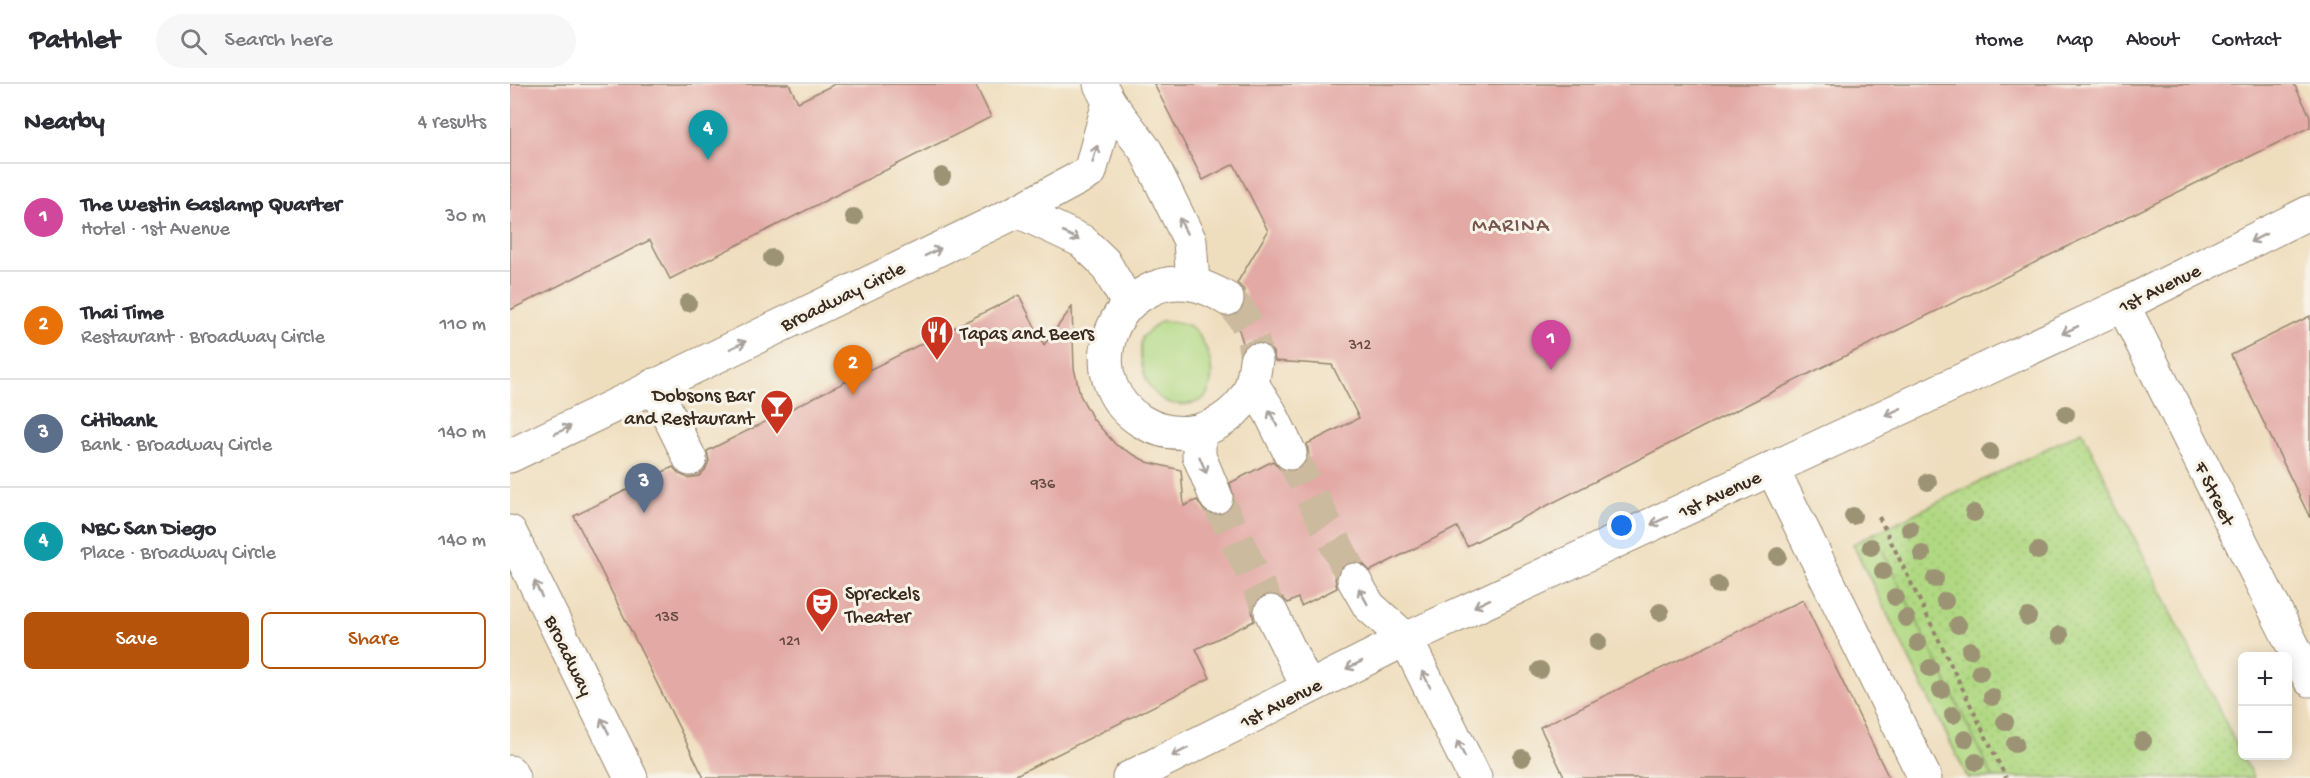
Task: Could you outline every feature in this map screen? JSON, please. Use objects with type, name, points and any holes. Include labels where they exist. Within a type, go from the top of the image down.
[{"type":"street","name":"Broadway Circle","points":[[510,456],[1018,211],[1090,172],[1105,93]]},
{"type":"street","points":[[1105,93],[1146,151],[1190,241],[1192,283]]},
{"type":"street","points":[[1018,211],[1082,241],[1104,262],[1128,303]]},
{"type":"street","name":"1st Avenue","points":[[1129,778],[1406,639],[2123,305],[2310,212]]},
{"type":"street","points":[[1227,299],[1214,290],[1192,283],[1169,283],[1147,290],[1128,303],[1114,323],[1107,346],[1107,371],[1115,394],[1130,414],[1151,427],[1174,434],[1199,431],[1221,422],[1240,406],[1254,372],[1290,453]]},
{"type":"street","name":"F Street","points":[[2123,305],[2310,681]]},
{"type":"street","points":[[654,385],[690,459]]},
{"type":"street","points":[[1199,431],[1198,456],[1216,497]]},
{"type":"street","points":[[1772,468],[1925,778]]},
{"type":"street","name":"Broadway","points":[[510,532],[631,778]]},
{"type":"street","points":[[1354,579],[1369,606],[1406,639],[1475,778]]},
{"type":"street","points":[[1271,612],[1308,688]]},
{"type":"street","points":[[510,772],[513,778]]},
{"type":"path","points":[[1879,517],[2006,778]]},
{"type":"green space","points":[[1161,321],[1179,322],[1189,326],[1206,348],[1211,379],[1205,397],[1199,401],[1190,404],[1175,404],[1164,400],[1148,384],[1141,361],[1142,337]]},
{"type":"green space","points":[[2082,431],[2238,748],[2238,760],[2244,760],[2254,778],[1968,778],[1853,544]]},
{"type":"green space","points":[[1874,533],[1993,778],[1968,778],[1865,569],[1853,544]]},
{"type":"building","points":[[510,84],[789,84],[798,102],[835,84],[975,84],[991,117],[670,279],[650,240],[510,310]]},
{"type":"building","points":[[1154,84],[2294,84],[2310,116],[2310,127],[1774,391],[1467,546],[1457,527],[1370,571],[1363,564],[1355,561],[1345,564],[1338,571],[1335,579],[1337,588],[1301,606],[1298,598],[1288,603],[1273,593],[1262,595],[1255,602],[1252,610],[1254,621],[1196,649],[1210,678],[1010,778],[704,778],[574,516],[673,467],[679,474],[688,478],[699,476],[709,461],[707,451],[1019,295],[1044,345],[1072,307],[1074,368],[1080,395],[1093,419],[1116,445],[1147,462],[1181,470],[1184,506],[1197,500],[1205,512],[1214,516],[1224,514],[1230,509],[1234,500],[1230,483],[1273,461],[1280,469],[1288,472],[1299,470],[1306,463],[1309,455],[1307,444],[1359,418],[1332,365],[1275,361],[1273,352],[1267,345],[1258,341],[1244,346],[1239,330],[1229,317],[1237,315],[1243,308],[1246,300],[1244,290],[1237,283],[1268,231],[1234,164],[1203,180]]},
{"type":"building","points":[[2310,316],[2310,518],[2231,355]]},
{"type":"building","points":[[1803,600],[1889,778],[1565,778],[1540,727]]},
{"type":"tunnel","points":[[1227,299],[1240,312],[1248,327],[1256,360]]},
{"type":"tunnel","points":[[1290,453],[1354,580]]},
{"type":"tunnel","points":[[1216,497],[1271,612]]},
{"type":"place","name":"NBC San Diego","points":[[708,160]]},
{"type":"place","name":"Tapas and Beers","points":[[937,361]]},
{"type":"place","name":"The Westin Gaslamp Quarter","points":[[1551,370]]},
{"type":"place","name":"Thai Time","points":[[853,395]]},
{"type":"place","name":"Dobsons Bar and Restaurant","points":[[777,435]]},
{"type":"place","name":"Citibank","points":[[644,513]]},
{"type":"place","name":"Spreckels Theater","points":[[822,633]]},
{"type":"district","name":"MARINA","points":[[1511,224]]}]
